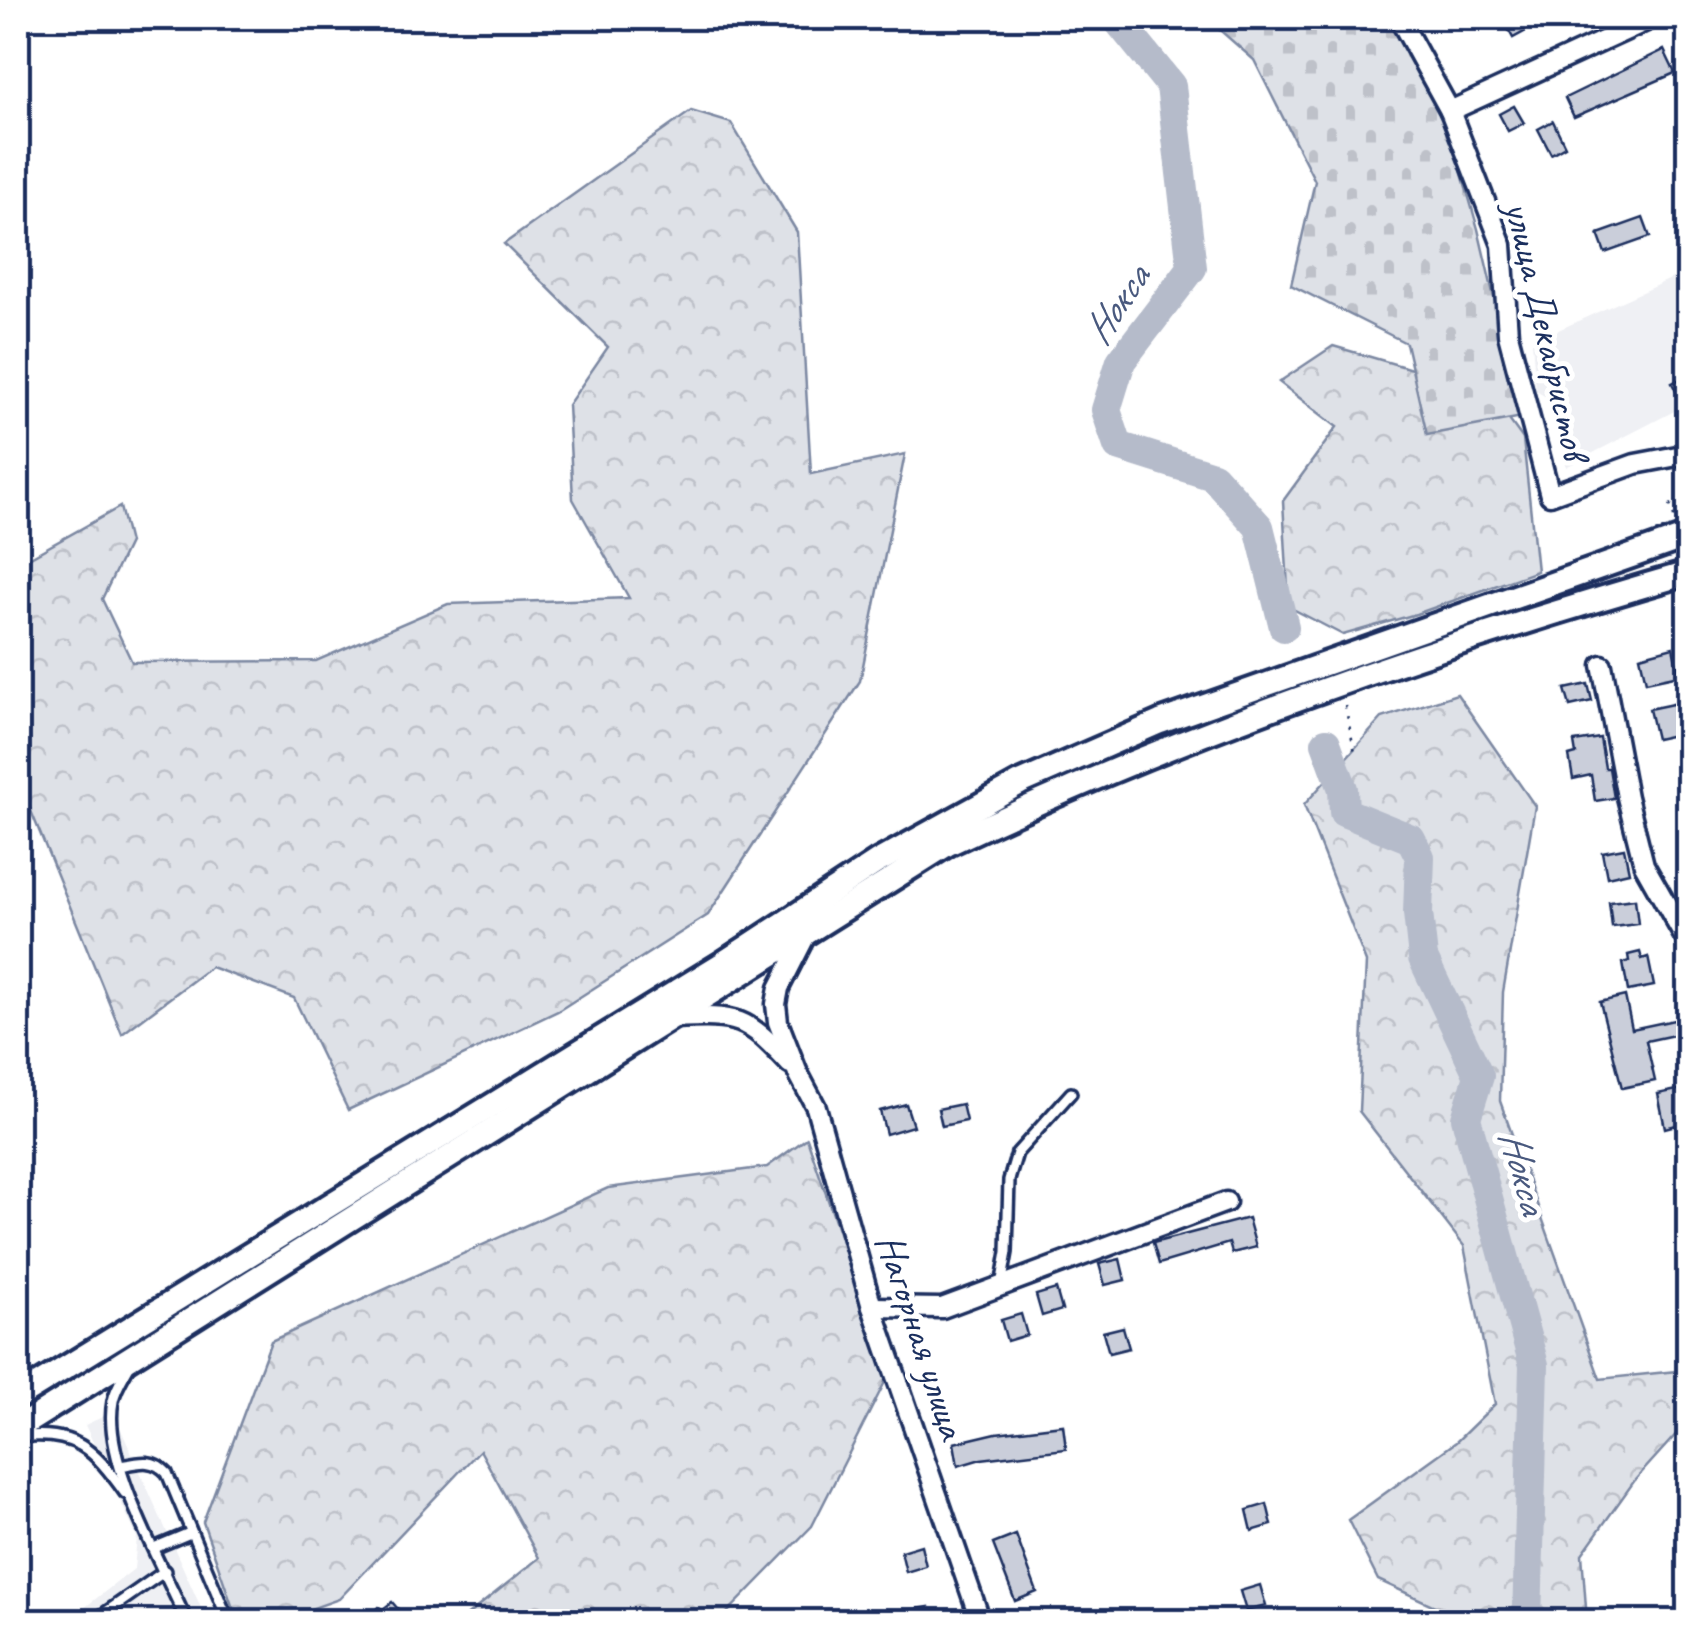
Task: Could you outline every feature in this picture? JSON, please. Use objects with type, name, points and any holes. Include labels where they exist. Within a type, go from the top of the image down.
[{"type":"main road","points":[[18,1396],[723,962],[876,862],[1020,783],[1160,722],[1688,536]]},
{"type":"main road","points":[[18,1428],[948,844],[1197,734],[1315,691],[1688,573]]},
{"type":"street","name":"улица Декабристов","points":[[1399,18],[1450,111],[1502,246],[1508,334],[1550,496],[1635,464],[1688,454]]},
{"type":"street","points":[[1450,111],[1653,18]]},
{"type":"street","points":[[1602,665],[1644,864],[1688,942]]},
{"type":"street","points":[[797,1072],[778,1022],[776,1004],[786,970],[805,936]]},
{"type":"street","points":[[670,1018],[720,1016],[741,1020],[758,1030],[797,1072]]},
{"type":"street","name":"Нагорная улица","points":[[797,1072],[816,1107],[872,1307],[981,1622]]},
{"type":"street","points":[[872,1307],[942,1308],[1226,1202]]},
{"type":"lane","points":[[1001,1286],[1008,1252],[1009,1180],[1016,1153],[1071,1093]]},
{"type":"lane","points":[[135,1355],[113,1400],[111,1423],[133,1503],[188,1622]]},
{"type":"lane","points":[[18,1437],[62,1436],[81,1443],[105,1464],[133,1503]]},
{"type":"lane","points":[[120,1466],[144,1461],[158,1463],[168,1474],[229,1622]]},
{"type":"lane","points":[[154,1548],[190,1533]]},
{"type":"lane","points":[[92,1622],[165,1571]]},
{"type":"path","points":[[1688,498],[1670,505],[1688,559]]},
{"type":"path","points":[[1345,706],[1356,757]]},
{"type":"shaded area","points":[[1688,271],[1688,404],[1566,467],[1556,403],[1536,391],[1532,342]]},
{"type":"shaded area","points":[[113,1412],[207,1621],[66,1622],[134,1569],[137,1537],[85,1425]]},
{"type":"green space","points":[[1206,18],[1386,18],[1445,115],[1478,229],[1522,417],[1427,435],[1406,343],[1291,285],[1315,181],[1254,60]]},
{"type":"green space","points":[[691,111],[731,123],[797,232],[811,474],[905,454],[860,681],[708,915],[558,1011],[348,1110],[294,998],[211,967],[122,1034],[18,779],[18,564],[120,507],[129,543],[102,599],[132,662],[316,661],[448,604],[629,598],[573,499],[568,405],[608,347],[504,244]]},
{"type":"green space","points":[[1333,346],[1439,377],[1475,373],[1523,439],[1537,571],[1343,635],[1289,607],[1283,501],[1337,427],[1279,382]]},
{"type":"green space","points":[[1457,694],[1535,806],[1503,992],[1500,1101],[1600,1379],[1687,1370],[1688,1421],[1635,1480],[1582,1554],[1587,1621],[1467,1621],[1378,1580],[1348,1520],[1456,1442],[1495,1404],[1464,1246],[1359,1111],[1366,962],[1304,805],[1382,718]]},
{"type":"green space","points":[[807,1138],[888,1376],[812,1526],[719,1621],[460,1621],[539,1558],[480,1450],[339,1599],[277,1621],[237,1620],[203,1522],[271,1341],[608,1188],[767,1167]]},
{"type":"building","points":[[1502,18],[1550,18],[1513,38]]},
{"type":"building","points":[[1664,50],[1675,73],[1574,117],[1565,98]]},
{"type":"building","points":[[1514,106],[1524,123],[1508,131],[1499,114]]},
{"type":"building","points":[[1553,121],[1565,146],[1551,154],[1538,129]]},
{"type":"building","points":[[1643,218],[1650,237],[1605,253],[1598,234]]},
{"type":"building","points":[[1688,375],[1688,415],[1672,383]]},
{"type":"building","points":[[1673,647],[1679,675],[1646,682],[1640,656]]},
{"type":"building","points":[[1588,684],[1592,701],[1570,706],[1565,689]]},
{"type":"building","points":[[1682,702],[1688,732],[1656,739],[1649,709]]},
{"type":"building","points":[[1600,738],[1614,798],[1595,801],[1591,775],[1573,779],[1569,756],[1576,754],[1574,742]]},
{"type":"building","points":[[1624,848],[1629,872],[1607,877],[1602,852]]},
{"type":"building","points":[[1635,899],[1638,924],[1612,927],[1609,902]]},
{"type":"building","points":[[1640,952],[1642,959],[1648,957],[1654,986],[1628,991],[1623,963],[1629,961],[1628,955]]},
{"type":"building","points":[[1625,996],[1632,1029],[1688,1017],[1688,1032],[1646,1041],[1655,1081],[1622,1088],[1600,1002]]},
{"type":"building","points":[[1682,1089],[1688,1120],[1688,1157],[1683,1158],[1676,1125],[1665,1128],[1658,1094]]},
{"type":"building","points":[[906,1104],[913,1126],[886,1134],[880,1111]]},
{"type":"building","points":[[962,1104],[966,1121],[942,1126],[938,1109]]},
{"type":"building","points":[[1248,1218],[1256,1247],[1232,1253],[1229,1243],[1159,1264],[1153,1243]]},
{"type":"building","points":[[1120,1259],[1125,1280],[1105,1285],[1099,1264]]},
{"type":"building","points":[[1056,1289],[1062,1310],[1042,1316],[1036,1295]]},
{"type":"building","points":[[1021,1314],[1027,1335],[1007,1341],[1001,1320]]},
{"type":"building","points":[[1123,1327],[1129,1348],[1109,1353],[1103,1332]]},
{"type":"building","points":[[1063,1425],[1066,1449],[981,1459],[958,1466],[954,1443],[996,1433]]},
{"type":"building","points":[[1267,1504],[1272,1525],[1252,1531],[1247,1510]]},
{"type":"building","points":[[1016,1535],[1037,1592],[1015,1601],[993,1544]]},
{"type":"building","points":[[921,1545],[926,1566],[906,1572],[901,1551]]},
{"type":"building","points":[[1260,1585],[1266,1606],[1246,1611],[1240,1591]]},
{"type":"building","points":[[392,1602],[409,1622],[366,1622],[379,1607],[383,1609]]},
{"type":"building","points":[[929,1607],[931,1622],[887,1622],[886,1614]]},
{"type":"waterway","name":"Нокса","points":[[1116,18],[1171,86],[1192,268],[1121,361],[1106,410],[1118,446],[1213,476],[1259,527],[1284,627]]},
{"type":"waterway","name":"Нокса","points":[[1326,743],[1343,789],[1344,812],[1411,839],[1420,857],[1418,913],[1423,958],[1479,1076],[1466,1118],[1534,1365],[1527,1622]]}]
